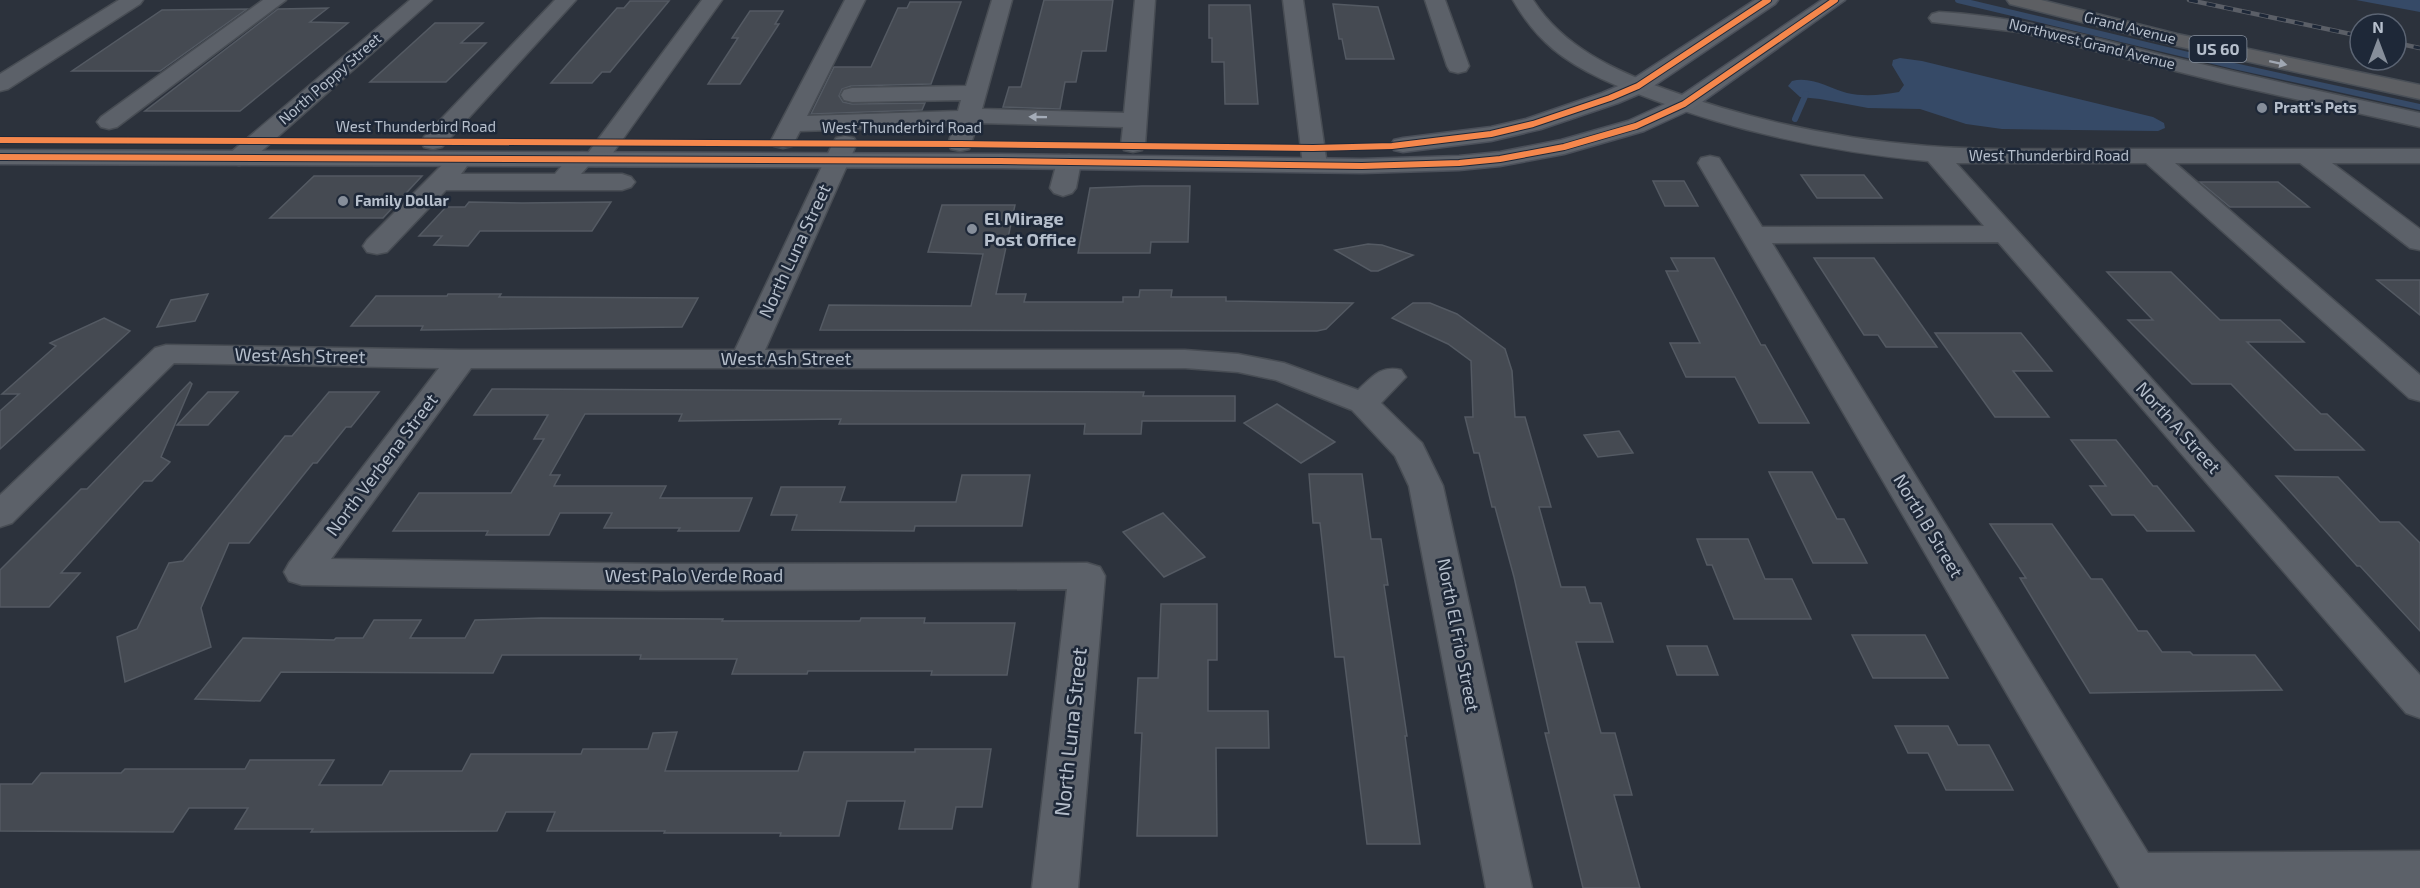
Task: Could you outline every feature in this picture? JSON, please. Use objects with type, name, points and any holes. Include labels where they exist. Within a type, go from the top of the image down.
[{"type":"highway","name":"Grand Avenue","points":[[2017,0],[2188,42],[2420,92]]},
{"type":"highway","name":"Grand Avenue","points":[[2096,0],[2254,38],[2348,57]]},
{"type":"main road","name":"West Thunderbird Road","points":[[0,157],[462,158],[595,154],[841,152],[1069,162],[1314,157],[1491,134],[1573,112],[1638,86],[1768,0]]},
{"type":"main road","name":"West Thunderbird Road","points":[[0,140],[433,142],[595,154],[787,133],[841,152],[960,144],[1133,146],[1314,157],[1414,166],[1500,159],[1564,147],[1612,135],[1636,126],[1684,104],[1835,0]]},
{"type":"street","points":[[0,84],[133,0]]},
{"type":"street","points":[[109,122],[276,0]]},
{"type":"street","name":"North Poppy Street","points":[[239,158],[422,0]]},
{"type":"street","points":[[433,142],[566,0]]},
{"type":"street","points":[[562,182],[595,154],[712,0]]},
{"type":"street","points":[[787,133],[855,0]]},
{"type":"street","points":[[960,144],[1002,0]]},
{"type":"street","points":[[1133,146],[1145,0]]},
{"type":"street","points":[[1293,0],[1314,157]]},
{"type":"street","points":[[1435,0],[1458,66]]},
{"type":"street","points":[[1523,0],[1533,17],[1553,38],[1597,68],[1638,86]]},
{"type":"street","name":"Northwest Grand Avenue","points":[[1939,18],[2000,22],[2420,120]]},
{"type":"street","name":"West Thunderbird Road","points":[[1638,86],[1738,122],[1789,134],[1867,147],[1935,154],[2420,156]]},
{"type":"street","points":[[852,95],[975,93]]},
{"type":"street","points":[[787,133],[968,117],[1135,120]]},
{"type":"street","name":"North Luna Street","points":[[746,359],[841,152]]},
{"type":"street","name":"North A Street","points":[[1935,154],[2420,702]]},
{"type":"street","points":[[2152,156],[2420,391]]},
{"type":"street","points":[[2306,156],[2420,242]]},
{"type":"street","points":[[377,246],[462,158]]},
{"type":"street","points":[[1063,188],[1069,162]]},
{"type":"street","name":"North B Street","points":[[1710,163],[2141,881]]},
{"type":"street","points":[[440,182],[622,182]]},
{"type":"street","points":[[1753,235],[2006,234]]},
{"type":"street","name":"West Ash Street","points":[[0,515],[166,354],[462,359],[1185,359],[1238,363],[1377,390]]},
{"type":"street","name":"North Verbena Street","points":[[302,572],[462,359]]},
{"type":"street","name":"North El Frio Street","points":[[1377,390],[1426,486],[1509,888]]},
{"type":"street","name":"West Palo Verde Road","points":[[302,572],[659,577],[1087,576]]},
{"type":"street","name":"North Luna Street","points":[[1055,888],[1087,576]]},
{"type":"street","points":[[2141,881],[2420,871]]},
{"type":"water","points":[[2356,0],[2420,0],[2420,12]]},
{"type":"water","points":[[1900,58],[1922,61],[2153,117],[2164,123],[2165,128],[2158,131],[2002,129],[1966,124],[1920,109],[1868,108],[1800,97],[1788,86],[1792,81],[1806,80],[1853,94],[1873,95],[1899,92],[1904,85],[1892,65],[1893,60]]},
{"type":"building","points":[[1044,0],[1113,0],[1106,51],[1082,51],[1076,82],[1065,82],[1060,109],[1003,107],[1009,87],[1021,87]]},
{"type":"building","points":[[630,1],[669,1],[610,72],[602,72],[592,83],[551,83],[617,8],[624,8]]},
{"type":"building","points":[[910,2],[961,2],[931,84],[851,86],[842,89],[839,96],[843,102],[852,104],[925,103],[922,110],[811,114],[834,67],[871,67],[898,8],[907,8]]},
{"type":"building","points":[[1333,4],[1378,7],[1394,59],[1346,59],[1342,39],[1339,39]]},
{"type":"building","points":[[1209,5],[1250,5],[1258,104],[1225,104],[1224,62],[1212,62]]},
{"type":"building","points":[[328,8],[310,22],[348,23],[240,111],[145,111],[278,9]]},
{"type":"building","points":[[247,9],[160,71],[72,71],[162,10]]},
{"type":"building","points":[[750,11],[783,11],[775,24],[779,24],[740,84],[708,84],[738,38],[732,38]]},
{"type":"building","points":[[435,23],[483,23],[461,43],[486,43],[446,82],[370,82]]},
{"type":"building","points":[[1801,175],[1864,175],[1882,198],[1817,198]]},
{"type":"building","name":"Family Dollar","points":[[314,176],[422,176],[383,218],[270,218]]},
{"type":"building","points":[[1653,181],[1684,181],[1698,206],[1665,206]]},
{"type":"building","points":[[2200,182],[2278,182],[2309,207],[2230,207]]},
{"type":"building","points":[[1190,186],[1188,242],[1151,242],[1150,253],[1078,253],[1090,188]]},
{"type":"building","points":[[469,202],[611,202],[592,231],[480,231],[468,246],[434,245],[442,236],[419,236],[446,207],[465,207]]},
{"type":"building","points":[[942,205],[1015,205],[996,294],[1026,294],[1024,302],[1123,302],[1123,297],[1139,297],[1140,290],[1172,290],[1171,297],[1226,297],[1226,301],[1353,303],[1326,329],[1317,331],[820,330],[829,305],[971,306],[983,254],[928,252]]},
{"type":"building","points":[[1368,244],[1382,245],[1413,255],[1378,271],[1371,271],[1335,250]]},
{"type":"building","points":[[1671,258],[1714,258],[1761,345],[1765,345],[1809,423],[1759,423],[1735,377],[1686,377],[1670,343],[1700,343],[1666,271],[1678,271]]},
{"type":"building","points":[[1814,258],[1874,258],[1937,347],[1886,347],[1878,335],[1864,335]]},
{"type":"building","points":[[2107,272],[2171,272],[2220,320],[2280,320],[2304,342],[2247,342],[2321,414],[2327,414],[2364,450],[2295,450],[2231,384],[2192,384],[2128,320],[2153,320]]},
{"type":"building","points":[[2377,280],[2420,280],[2420,315]]},
{"type":"building","points":[[208,294],[195,321],[157,327],[171,300]]},
{"type":"building","points":[[448,294],[501,294],[499,297],[698,298],[682,327],[421,330],[423,326],[351,326],[376,296],[447,296]]},
{"type":"building","points":[[1413,303],[1430,303],[1457,314],[1505,349],[1512,371],[1515,417],[1525,417],[1551,507],[1539,507],[1561,587],[1585,587],[1590,603],[1601,603],[1613,642],[1576,642],[1601,733],[1615,733],[1632,795],[1614,795],[1640,888],[1583,888],[1545,733],[1549,733],[1514,577],[1495,507],[1492,507],[1479,453],[1474,453],[1465,417],[1473,417],[1471,361],[1448,344],[1392,318]]},
{"type":"building","points":[[104,318],[130,331],[0,449],[0,411],[19,394],[2,394],[56,346],[50,343]]},
{"type":"building","points":[[1935,333],[2021,333],[2052,371],[2013,371],[2049,417],[1995,417]]},
{"type":"building","points":[[190,382],[192,384],[161,457],[170,462],[152,481],[144,481],[61,573],[80,573],[49,607],[0,607],[0,570],[81,489],[87,489]]},
{"type":"building","points":[[492,389],[1144,392],[1143,396],[1235,396],[1235,421],[1142,421],[1141,434],[1084,434],[1085,424],[839,424],[841,419],[679,421],[682,414],[585,414],[550,475],[560,475],[554,486],[666,486],[660,498],[752,498],[739,531],[604,528],[612,513],[560,513],[549,535],[486,535],[488,531],[393,531],[419,493],[511,493],[544,439],[534,439],[548,415],[474,415]]},
{"type":"building","points":[[208,392],[238,392],[208,425],[177,425]]},
{"type":"building","points":[[329,392],[379,392],[351,427],[346,427],[317,463],[313,463],[249,543],[229,543],[201,608],[211,647],[125,682],[117,637],[137,629],[169,563],[183,561],[285,436],[292,436]]},
{"type":"building","points":[[1277,404],[1335,442],[1301,463],[1244,423]]},
{"type":"building","points":[[1619,431],[1633,453],[1598,457],[1584,435]]},
{"type":"building","points":[[2071,440],[2116,440],[2153,486],[2157,486],[2194,531],[2147,531],[2134,515],[2112,515],[2090,486],[2106,486]]},
{"type":"building","points":[[1769,472],[1812,472],[1837,519],[1844,519],[1867,563],[1813,563]]},
{"type":"building","points":[[1309,474],[1362,474],[1371,539],[1381,539],[1388,585],[1384,585],[1407,736],[1405,736],[1420,844],[1367,844],[1344,657],[1335,657],[1320,523],[1313,523]]},
{"type":"building","points":[[962,475],[1030,475],[1022,526],[915,526],[914,531],[792,530],[797,515],[771,515],[781,487],[845,487],[840,502],[956,502]]},
{"type":"building","points":[[2276,476],[2338,477],[2380,522],[2399,522],[2420,543],[2420,631],[2360,566],[2357,566]]},
{"type":"building","points":[[1163,513],[1205,557],[1164,577],[1123,532]]},
{"type":"building","points":[[1990,524],[2052,524],[2091,579],[2102,579],[2138,631],[2147,631],[2162,652],[2190,652],[2193,655],[2255,655],[2282,690],[2090,693],[2020,578],[2026,578]]},
{"type":"building","points":[[1697,539],[1748,539],[1765,579],[1792,579],[1811,619],[1734,619],[1712,565],[1707,565]]},
{"type":"building","points":[[1161,604],[1217,604],[1217,660],[1208,660],[1208,711],[1268,711],[1269,748],[1216,748],[1217,836],[1137,836],[1142,733],[1135,733],[1138,678],[1158,678]]},
{"type":"building","points":[[541,618],[860,621],[861,618],[925,618],[924,623],[1015,623],[1007,675],[931,675],[932,671],[808,671],[807,674],[732,674],[737,659],[640,659],[641,655],[502,655],[493,673],[281,672],[260,701],[195,699],[243,638],[334,640],[336,638],[363,638],[374,620],[421,620],[410,638],[465,638],[475,620]]},
{"type":"building","points":[[1852,635],[1925,635],[1948,678],[1873,678]]},
{"type":"building","points":[[1667,646],[1707,646],[1718,675],[1677,675]]},
{"type":"building","points":[[1895,726],[1948,726],[1958,745],[1989,745],[2013,790],[1946,790],[1928,753],[1908,753]]},
{"type":"building","points":[[677,732],[665,771],[798,771],[804,752],[991,749],[982,807],[956,807],[952,829],[899,829],[905,801],[847,801],[839,836],[780,836],[781,833],[664,833],[665,831],[547,831],[555,812],[506,812],[497,831],[311,832],[313,829],[235,829],[248,808],[189,808],[173,832],[0,831],[0,784],[32,784],[41,773],[121,773],[125,769],[245,769],[250,760],[334,760],[319,785],[382,785],[390,771],[462,771],[471,754],[581,754],[583,749],[648,749],[653,733]]},
{"type":"waterway","points":[[1958,0],[2234,66],[2420,107]]},
{"type":"waterway","points":[[1795,119],[1806,94]]},
{"type":"railway","points":[[2189,0],[2348,33]]},
{"type":"railway","points":[[2408,46],[2420,48]]},
{"type":"cycle path","points":[[0,140],[960,144],[1313,148],[1392,146],[1491,134],[1533,124],[1610,98],[1638,86],[1768,0]]},
{"type":"cycle path","points":[[0,157],[1000,161],[1362,166],[1459,163],[1500,159],[1564,147],[1636,126],[1684,104],[1835,0]]},
{"type":"place","name":"Pratt's Pets","points":[[2262,108]]},
{"type":"place","name":"Family Dollar","points":[[343,201]]},
{"type":"place","name":"El Mirage Post Office","points":[[972,229]]}]
